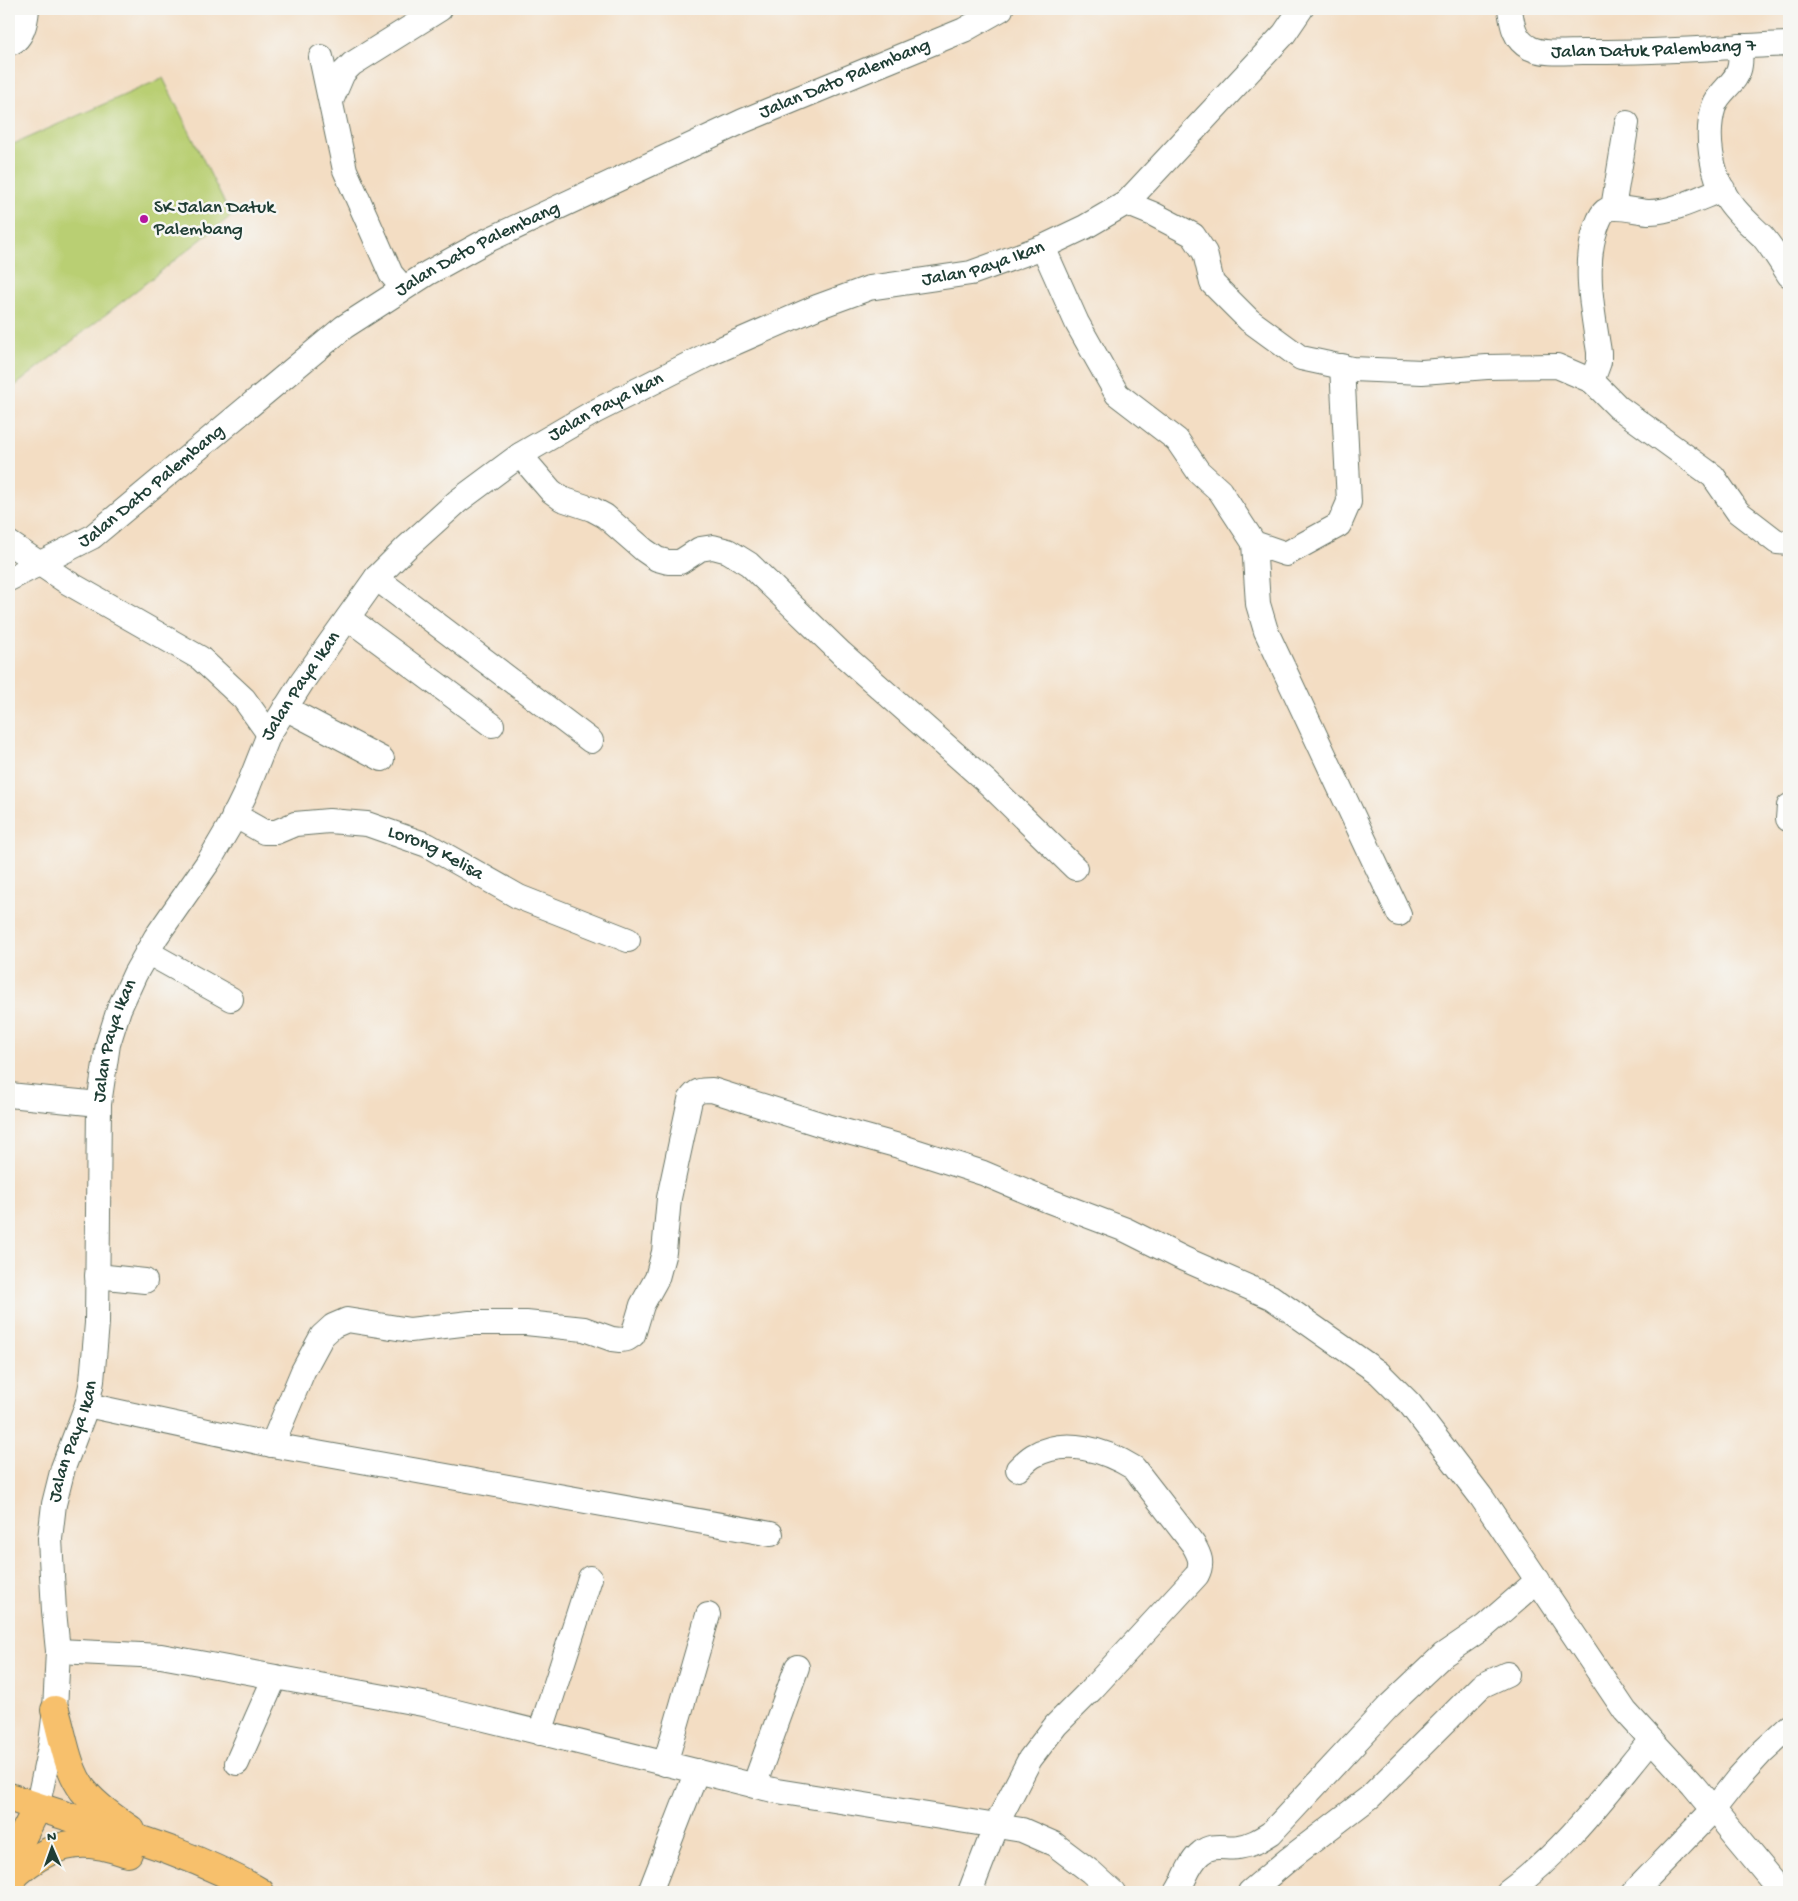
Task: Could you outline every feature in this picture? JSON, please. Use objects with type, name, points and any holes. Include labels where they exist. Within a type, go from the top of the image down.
[{"type":"main road","points":[[55,1710],[71,1766],[83,1790],[108,1814],[150,1844]]},
{"type":"main road","points":[[9,1797],[37,1808],[179,1854],[253,1888]]},
{"type":"main road","name":"Jalan Paya Ikan","points":[[9,1863],[37,1808]]},
{"type":"main road","points":[[9,1881],[33,1860],[52,1849],[71,1845],[96,1844],[253,1888]]},
{"type":"street","points":[[9,43],[16,42],[20,36],[27,9]]},
{"type":"street","points":[[331,101],[343,74],[352,64],[440,9]]},
{"type":"street","name":"Jalan Dato Palembang","points":[[9,579],[92,537],[136,502],[262,394],[344,328],[403,288],[462,253],[743,120],[964,30],[1001,9]]},
{"type":"street","name":"Jalan Paya Ikan","points":[[37,1808],[51,1743],[55,1710],[58,1651],[50,1539],[54,1504],[62,1468],[88,1406],[97,1324],[99,1104],[108,1044],[119,1008],[135,974],[147,952],[209,861],[246,792],[269,734],[302,682],[376,578],[458,501],[520,456],[594,412],[707,356],[817,307],[869,288],[971,273],[1043,247],[1085,227],[1126,203],[1284,34],[1301,9]]},
{"type":"street","name":"Jalan Datuk Palembang 7","points":[[1510,9],[1512,25],[1519,40],[1530,48],[1547,52],[1616,53],[1789,44]]},
{"type":"street","points":[[1740,46],[1740,65],[1736,79],[1723,91],[1715,104],[1710,123],[1711,151],[1716,175],[1727,199],[1764,239],[1789,274]]},
{"type":"street","points":[[321,57],[345,170],[392,274],[403,288]]},
{"type":"street","points":[[1613,208],[1627,123]]},
{"type":"street","points":[[1592,381],[1599,362],[1599,352],[1589,268],[1589,251],[1599,220],[1605,211],[1613,208],[1652,212],[1673,208],[1722,189]]},
{"type":"street","points":[[1126,203],[1153,214],[1192,235],[1205,253],[1212,283],[1249,320],[1301,358],[1352,369],[1422,372],[1487,367],[1557,366],[1592,381],[1618,406],[1713,476],[1738,512],[1777,542],[1789,543]]},
{"type":"street","points":[[1043,247],[1077,323],[1116,394],[1177,440],[1198,471],[1220,491],[1254,543],[1258,604],[1266,631],[1399,914]]},
{"type":"street","points":[[1254,543],[1286,554],[1338,525],[1349,502],[1342,366]]},
{"type":"street","points":[[520,456],[551,490],[562,499],[592,509],[605,516],[657,559],[668,562],[680,562],[700,549],[713,547],[728,551],[749,564],[841,652],[988,783],[1075,868]]},
{"type":"street","points":[[9,542],[67,582],[200,658],[244,698],[269,734]]},
{"type":"street","points":[[376,578],[591,741]]},
{"type":"street","points":[[348,618],[492,725]]},
{"type":"street","points":[[285,708],[382,759]]},
{"type":"street","name":"Lorong Kelisa","points":[[234,815],[264,832],[276,832],[295,824],[329,821],[367,824],[427,846],[519,897],[628,940]]},
{"type":"street","points":[[147,952],[231,1000]]},
{"type":"street","points":[[272,1445],[303,1371],[322,1336],[333,1326],[347,1320],[410,1330],[470,1323],[526,1323],[584,1329],[612,1339],[627,1339],[633,1335],[642,1305],[657,1278],[664,1252],[669,1198],[690,1100],[694,1093],[701,1090],[712,1090],[982,1173],[1126,1230],[1184,1259],[1270,1297],[1379,1373],[1410,1404],[1482,1498],[1625,1711],[1713,1810],[1782,1892]]},
{"type":"street","points":[[9,1095],[99,1104]]},
{"type":"street","points":[[97,1276],[145,1281]]},
{"type":"street","points":[[88,1406],[272,1445],[771,1534]]},
{"type":"street","points":[[970,1892],[996,1825],[1030,1759],[1056,1725],[1091,1690],[1197,1575],[1202,1566],[1200,1556],[1193,1544],[1134,1468],[1121,1460],[1086,1448],[1067,1446],[1050,1448],[1041,1452],[1018,1468]]},
{"type":"street","points":[[540,1733],[590,1578]]},
{"type":"street","points":[[1177,1892],[1201,1852],[1217,1846],[1237,1847],[1254,1844],[1271,1833],[1389,1706],[1443,1655],[1484,1626],[1538,1580]]},
{"type":"street","points":[[665,1764],[708,1615]]},
{"type":"street","points":[[58,1651],[161,1656],[428,1705],[777,1791],[1022,1830],[1054,1844],[1091,1872],[1113,1892]]},
{"type":"street","points":[[754,1786],[797,1668]]},
{"type":"street","points":[[1250,1892],[1289,1859],[1370,1797],[1481,1686],[1507,1674]]},
{"type":"street","points":[[237,1763],[275,1677]]},
{"type":"street","points":[[1634,1892],[1789,1727]]},
{"type":"street","points":[[1508,1892],[1564,1845],[1652,1740]]},
{"type":"street","points":[[650,1892],[697,1772]]},
{"type":"green space","points":[[163,78],[231,216],[11,389],[9,386],[9,146]]},
{"type":"place","name":"SK Jalan Datuk Palembang","points":[[144,219]]}]
